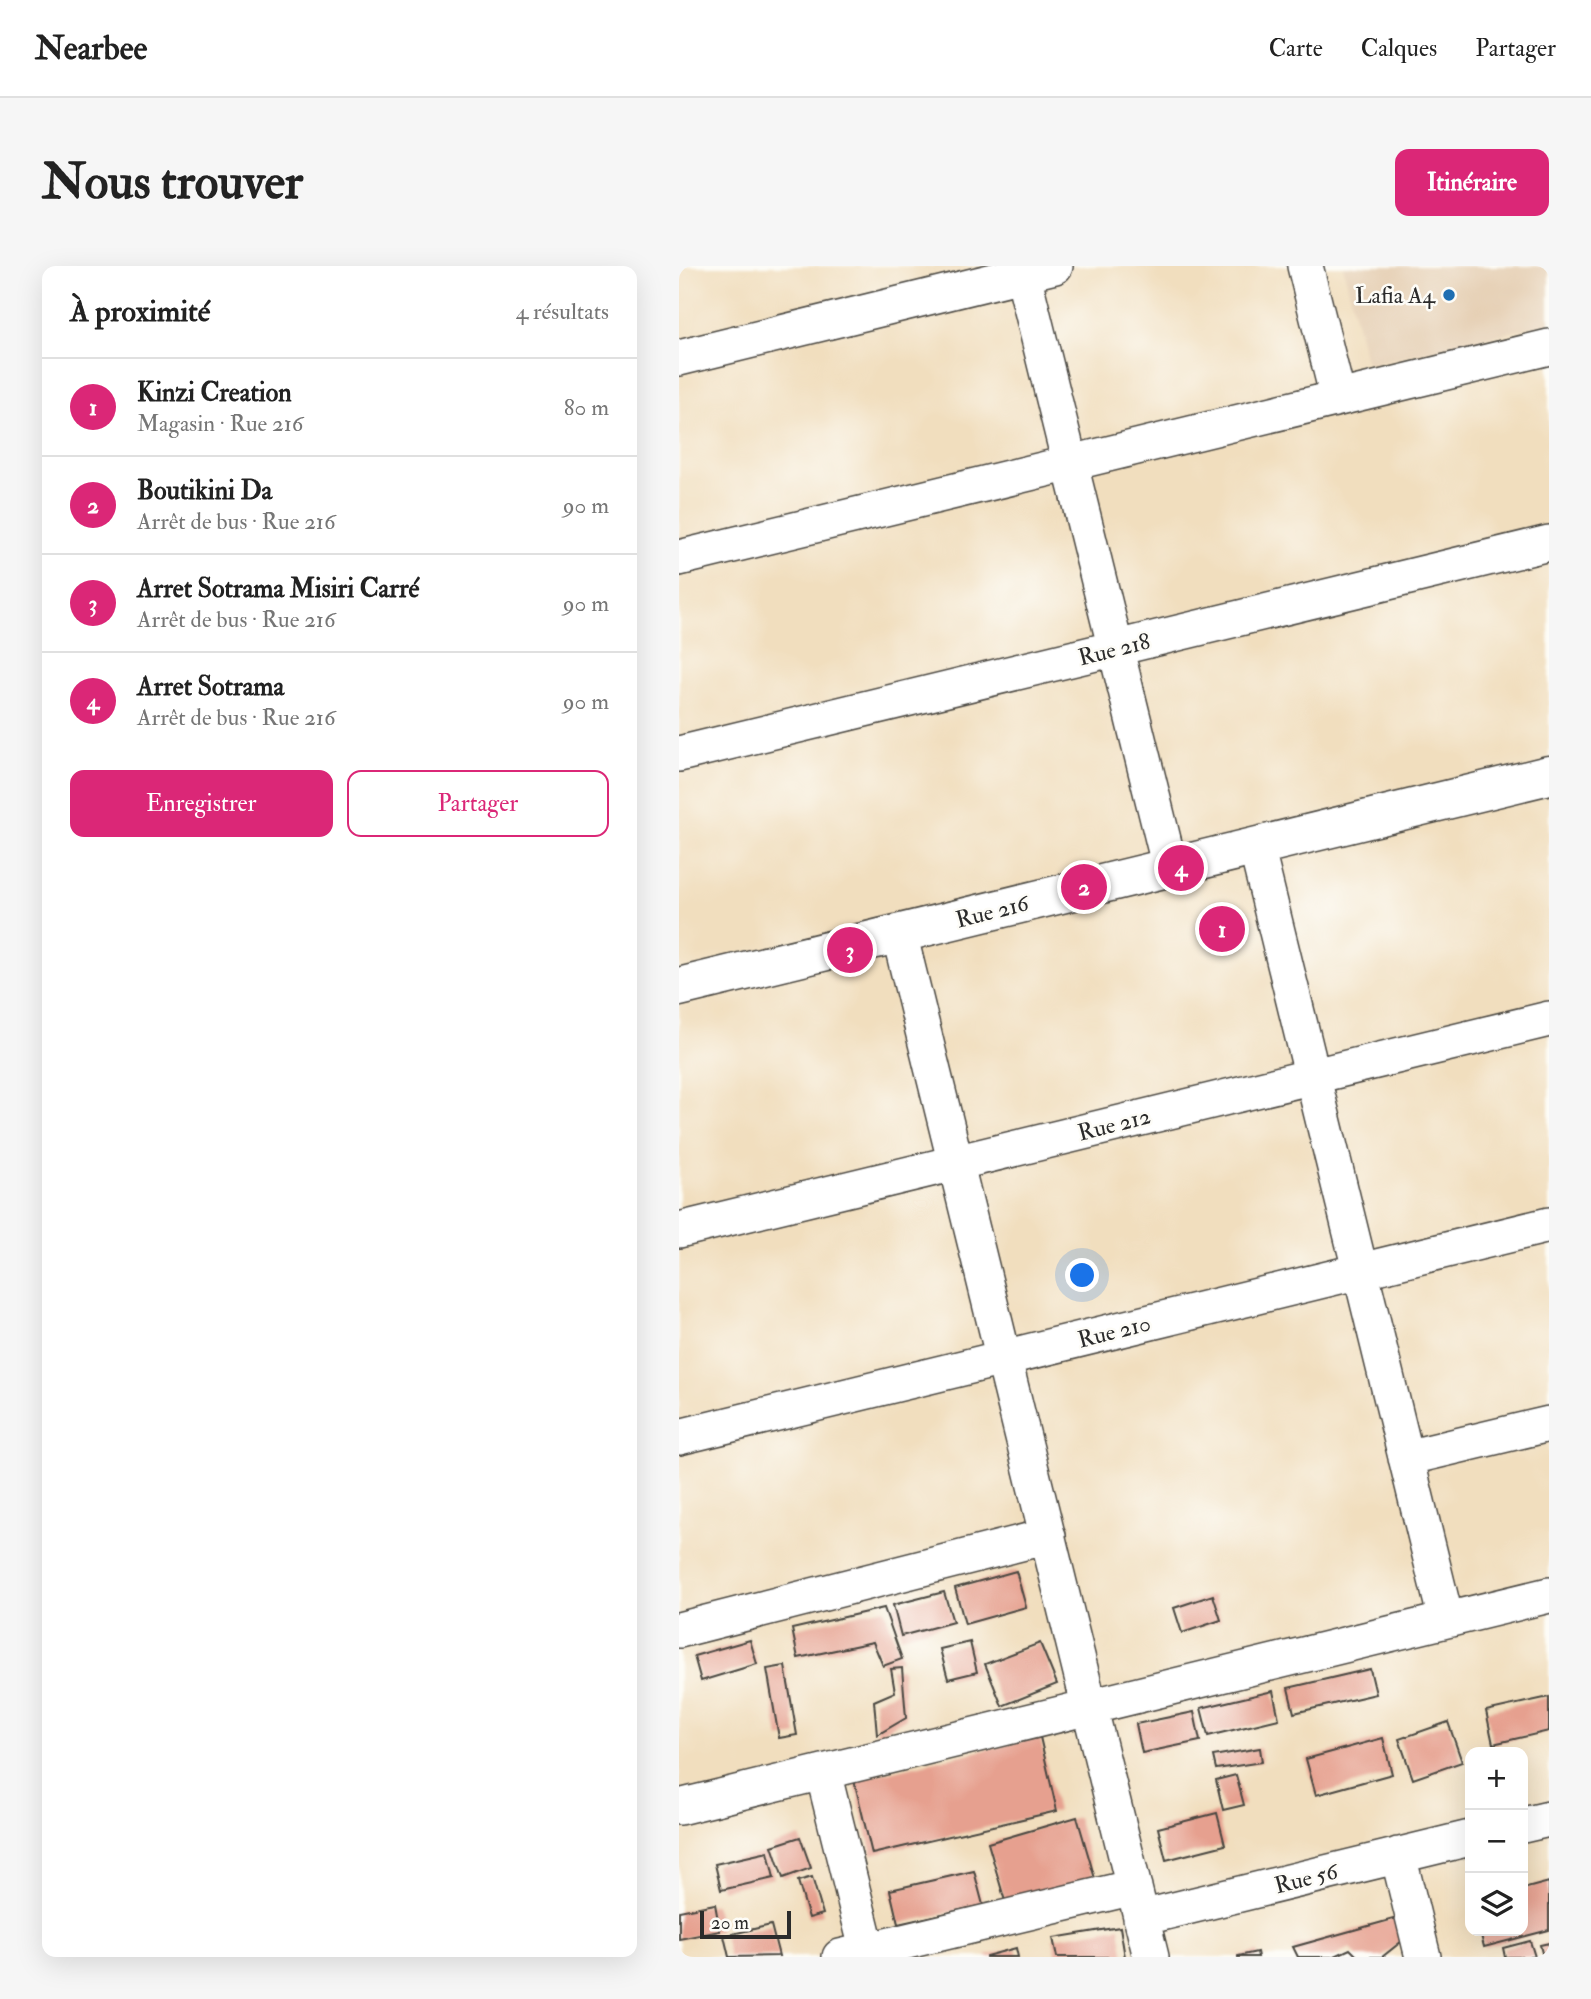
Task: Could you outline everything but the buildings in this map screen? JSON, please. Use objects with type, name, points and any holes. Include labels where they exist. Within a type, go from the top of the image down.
[{"type":"street","points":[[1305,266],[1338,398]]},
{"type":"street","points":[[679,358],[1033,269],[1070,463],[1170,868]]},
{"type":"street","points":[[679,558],[1549,347]]},
{"type":"street","name":"Rue 218","points":[[679,754],[1549,543]]},
{"type":"street","name":"Rue 216","points":[[679,987],[1549,775]]},
{"type":"street","points":[[1256,846],[1446,1620]]},
{"type":"street","points":[[899,933],[1151,1957]]},
{"type":"street","name":"Rue 212","points":[[679,1230],[1549,1019]]},
{"type":"street","name":"Rue 210","points":[[679,1437],[1549,1225]]},
{"type":"street","points":[[1406,1458],[1549,1424]]},
{"type":"street","points":[[679,1630],[1048,1536]]},
{"type":"street","points":[[679,1807],[1549,1595]]},
{"type":"street","points":[[823,1772],[859,1955]]},
{"type":"street","points":[[1528,1824],[1549,1819]]},
{"type":"street","name":"Rue 56","points":[[859,1955],[1398,1855],[1465,1839]]},
{"type":"street","points":[[1398,1855],[1423,1957]]},
{"type":"shaded area","name":"Lafia A4","points":[[1343,266],[1549,266],[1549,323],[1367,366]]},
{"type":"place","name":"Lafia A4","points":[[1449,295]]},
{"type":"place","name":"Arret Sotrama","points":[[1181,868]]},
{"type":"place","name":"Boutikini Da","points":[[1084,887]]},
{"type":"place","name":"Kinzi Creation","points":[[1222,929]]},
{"type":"place","name":"Arret Sotrama Misiri Carré","points":[[850,950]]}]
